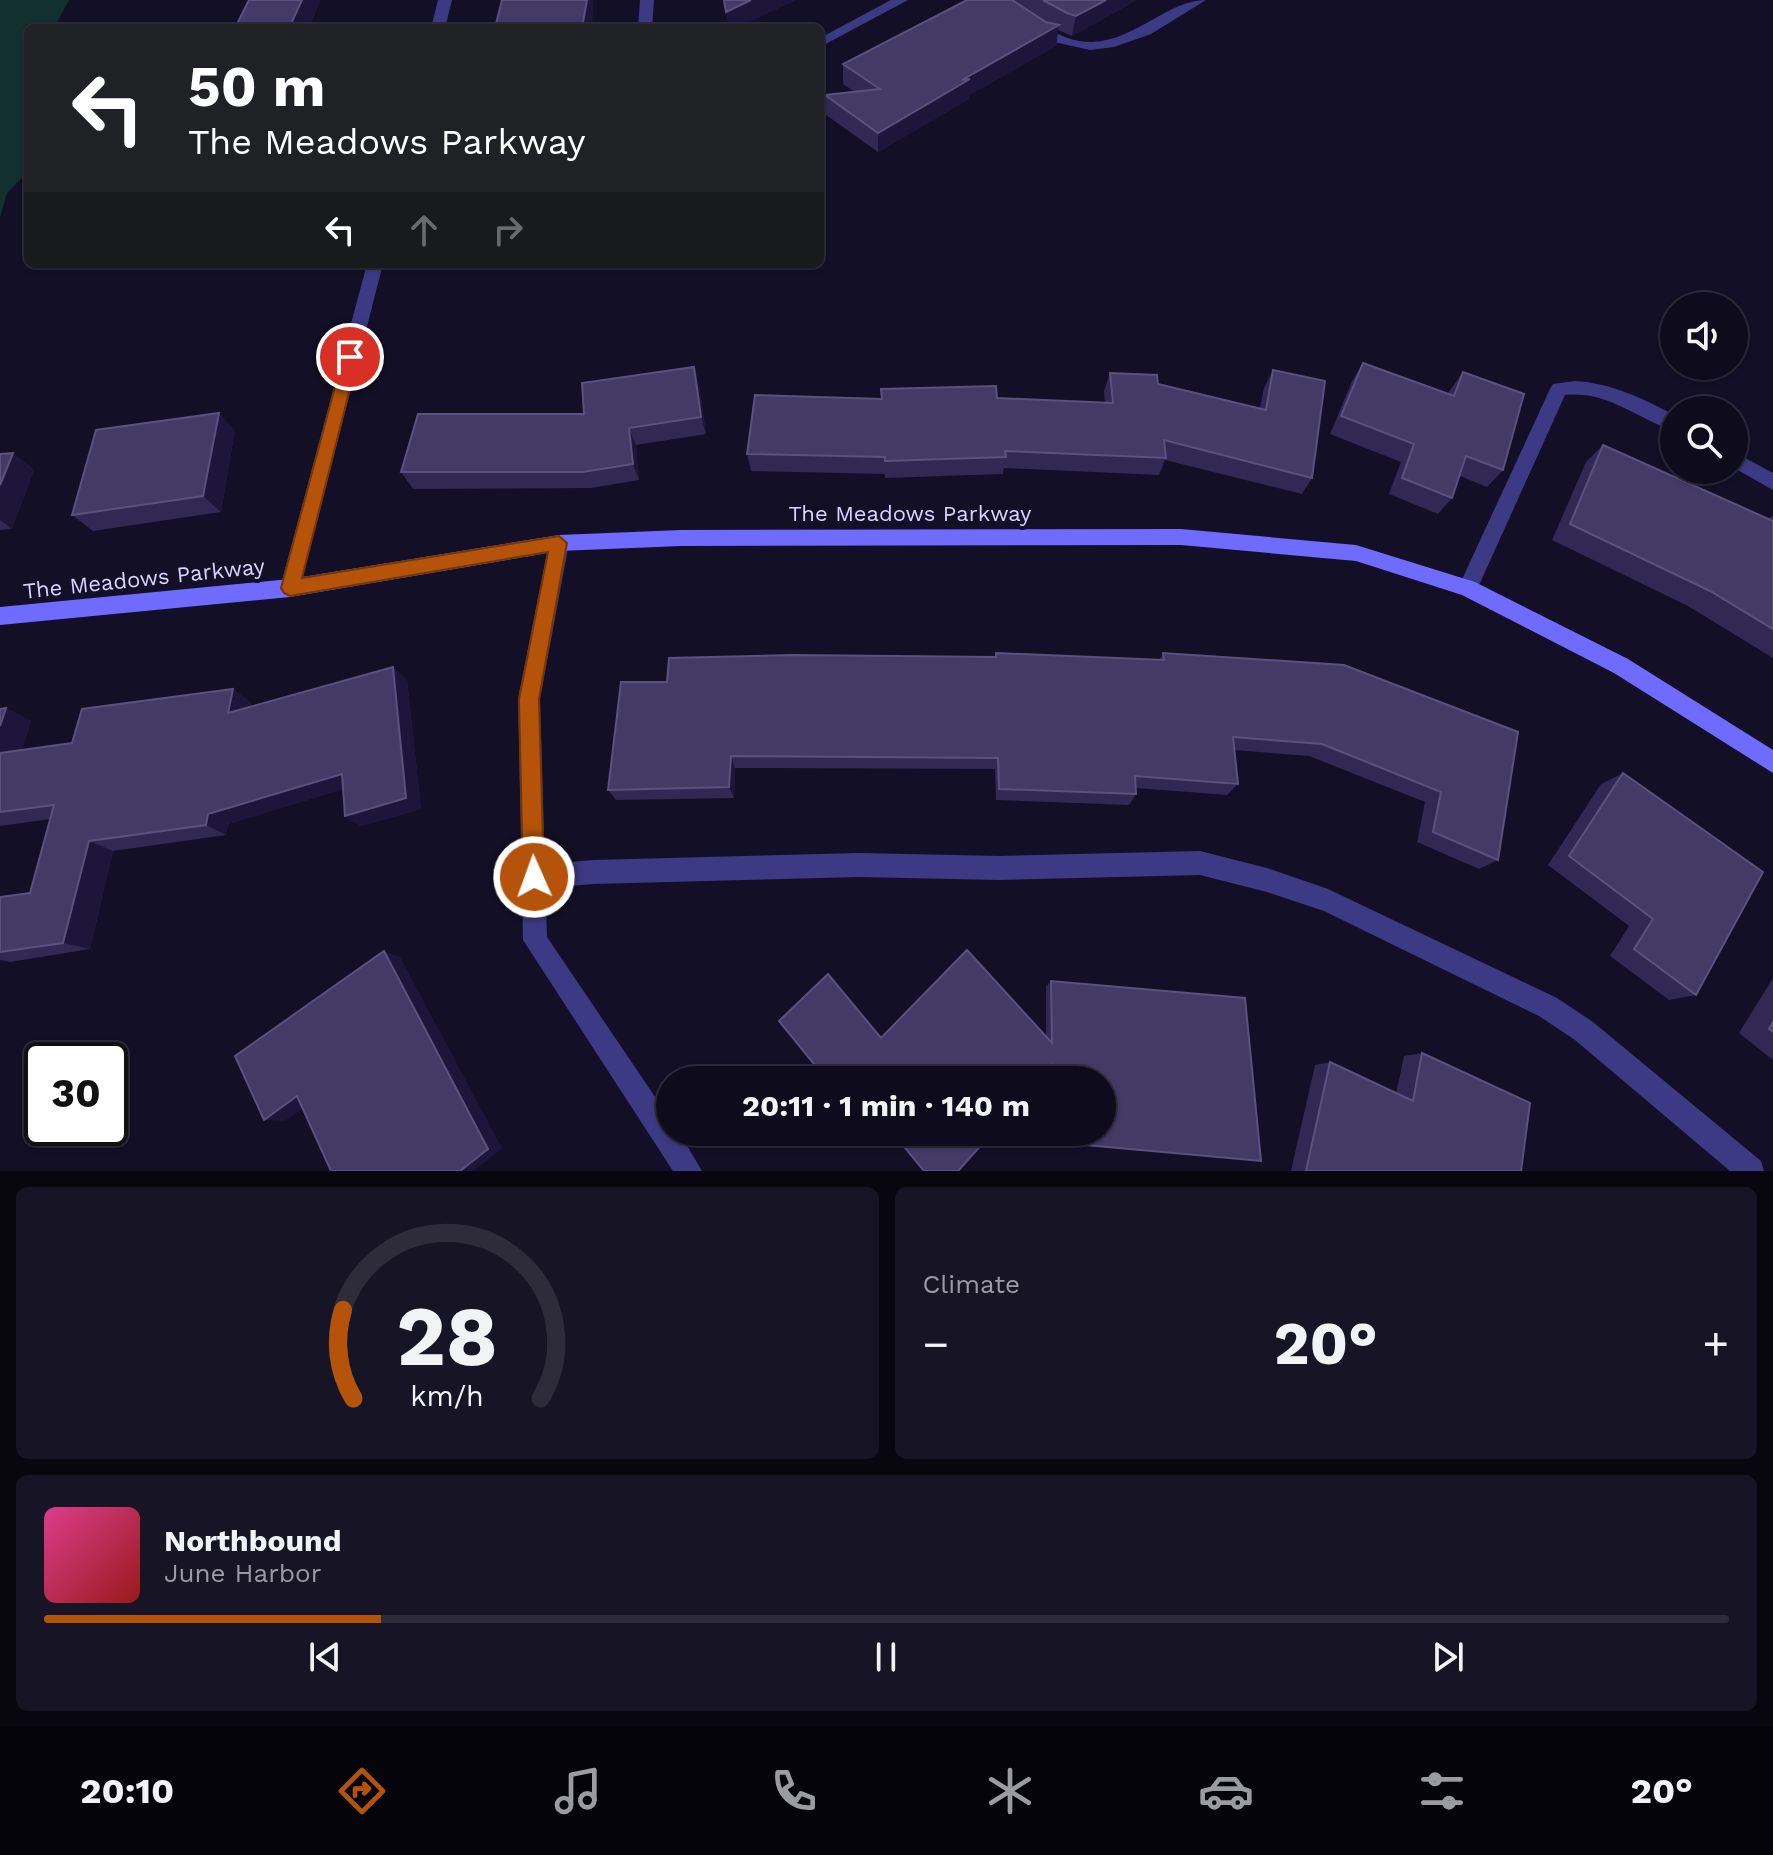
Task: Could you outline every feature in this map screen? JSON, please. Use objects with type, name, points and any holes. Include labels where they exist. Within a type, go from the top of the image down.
[{"type":"street","points":[[439,24],[445,0]]},
{"type":"street","points":[[645,24],[647,0]]},
{"type":"street","points":[[824,41],[901,0]]},
{"type":"street","points":[[993,0],[1047,35],[1082,45],[1104,47],[1147,31],[1199,0]]},
{"type":"street","points":[[290,588],[374,268]]},
{"type":"street","points":[[1468,588],[1559,389],[1582,385],[1613,393],[1660,417]]},
{"type":"street","points":[[1748,467],[1773,482]]},
{"type":"street","name":"The Meadows Parkway","points":[[0,616],[290,588],[559,543],[681,538],[1181,537],[1356,553],[1468,588],[1621,666],[1773,762]]},
{"type":"street","points":[[559,543],[529,699],[535,940],[689,1171]]},
{"type":"street","points":[[534,877],[593,872],[859,865],[1014,868],[1200,863],[1214,866],[1328,901],[1548,1007],[1584,1031],[1751,1171]]},
{"type":"green space","points":[[0,0],[69,0],[56,24],[24,24],[24,176],[7,193],[0,218]]},
{"type":"building","points":[[249,0],[302,0],[291,24],[237,24]]},
{"type":"building","points":[[502,0],[587,0],[583,24],[496,24]]},
{"type":"building","points":[[724,0],[751,0],[726,12]]},
{"type":"building","points":[[967,0],[1012,0],[1046,22],[1059,25],[962,80],[970,79],[878,133],[825,95],[880,89],[843,64]]},
{"type":"building","points":[[1043,0],[1106,0],[1076,16]]},
{"type":"building","points":[[1363,363],[1454,396],[1463,372],[1524,394],[1503,470],[1466,456],[1452,498],[1402,478],[1414,444],[1341,416]]},
{"type":"building","points":[[694,367],[701,417],[629,428],[633,464],[583,472],[401,472],[418,414],[584,414],[582,383]]},
{"type":"building","points":[[1273,370],[1325,381],[1312,478],[1164,440],[1166,458],[1005,451],[1006,457],[885,461],[885,457],[747,454],[755,395],[882,399],[881,389],[996,386],[997,398],[1113,403],[1110,373],[1157,375],[1158,384],[1266,410]]},
{"type":"building","points":[[219,413],[203,496],[72,515],[96,430]]},
{"type":"building","points":[[1603,445],[1660,470],[1660,484],[1690,484],[1773,521],[1773,629],[1710,591],[1570,524]]},
{"type":"building","points":[[13,453],[0,485],[0,454]]},
{"type":"building","points":[[996,653],[1164,660],[1163,653],[1344,665],[1518,732],[1498,860],[1433,832],[1441,792],[1322,744],[1233,737],[1238,784],[1135,776],[1136,794],[999,789],[998,758],[731,756],[729,787],[608,790],[621,682],[667,682],[669,658],[793,655],[996,657]]},
{"type":"building","points":[[393,667],[406,798],[345,816],[342,774],[208,814],[206,825],[89,841],[63,943],[0,952],[0,897],[30,893],[54,805],[0,812],[0,753],[72,743],[82,709],[233,689],[228,713]]},
{"type":"building","points":[[6,708],[0,726],[0,709]]},
{"type":"building","points":[[1623,773],[1763,872],[1696,995],[1634,949],[1653,919],[1569,856]]},
{"type":"building","points":[[967,950],[1052,1043],[1051,981],[1245,998],[1261,1161],[1097,1146],[1116,1146],[1116,1066],[816,1066],[779,1021],[828,974],[881,1038]]},
{"type":"building","points":[[384,951],[488,1149],[460,1171],[331,1171],[297,1096],[264,1120],[235,1056]]},
{"type":"building","points":[[1422,1053],[1530,1103],[1521,1171],[1306,1171],[1330,1062],[1413,1101]]},
{"type":"building","points":[[903,1146],[980,1146],[958,1171],[924,1171]]},
{"type":"route","points":[[350,357],[290,588],[559,543],[529,699],[534,877]]}]
